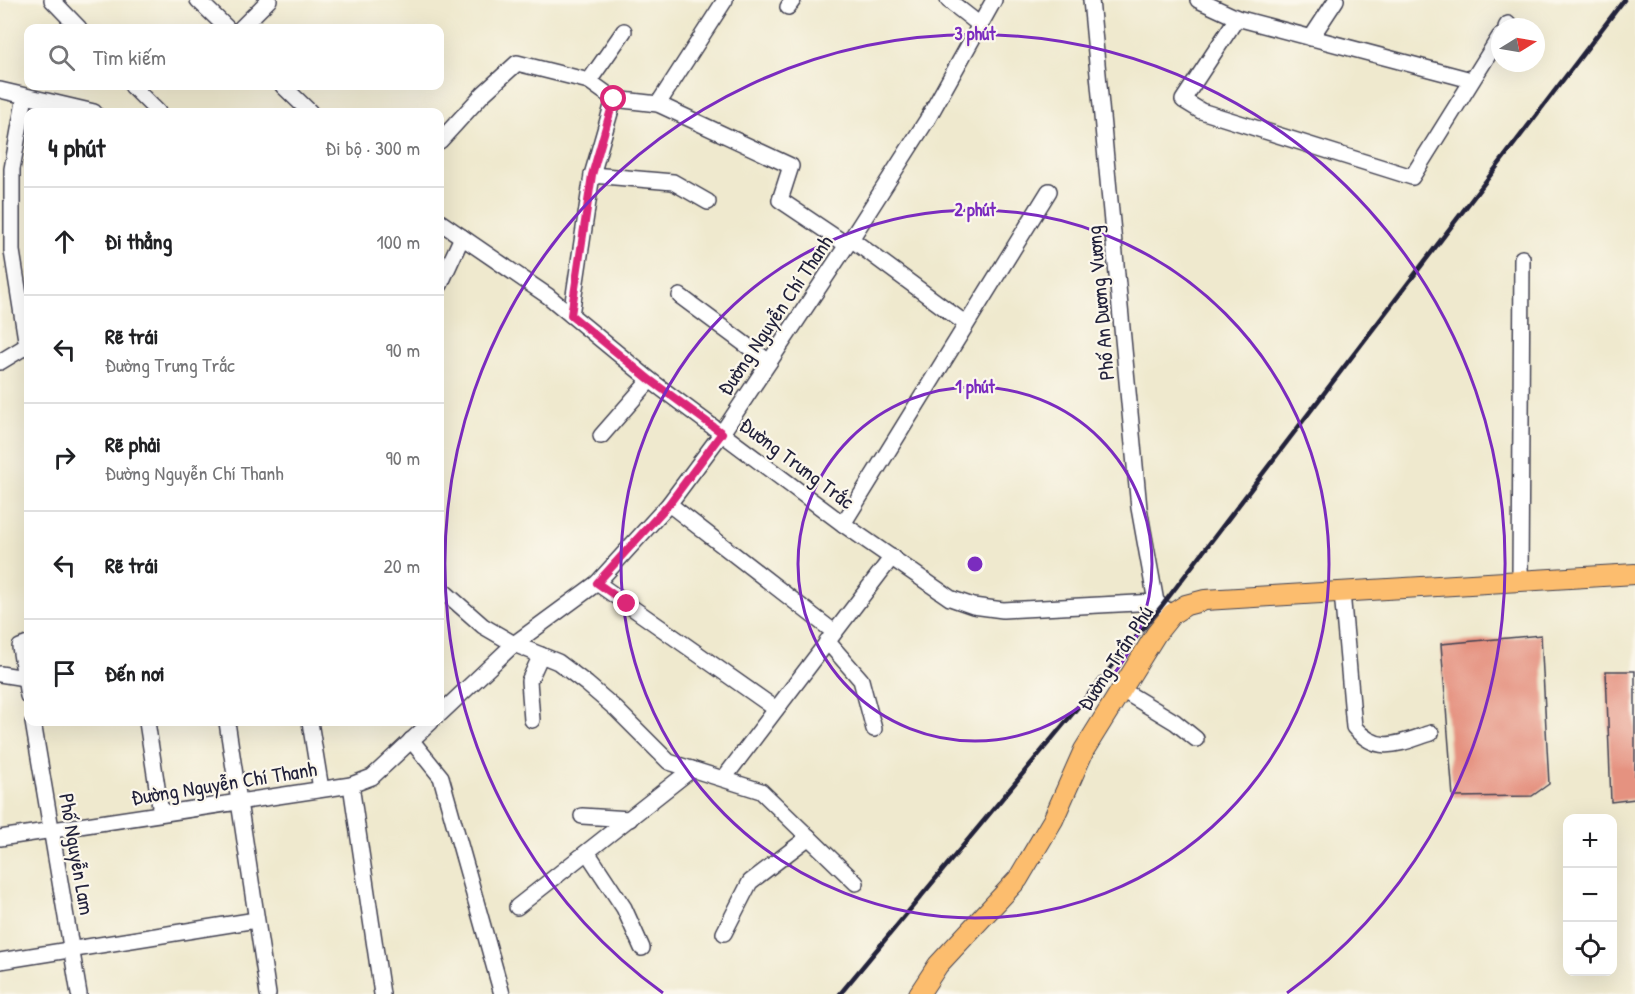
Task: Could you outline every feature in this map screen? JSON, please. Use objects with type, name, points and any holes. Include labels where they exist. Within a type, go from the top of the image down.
[{"type":"main road","name":"Đường Trần Phú","points":[[919,994],[938,965],[1018,879],[1053,820],[1084,750],[1172,614],[1186,605],[1205,600],[1635,574]]},
{"type":"street","points":[[52,0],[75,24]]},
{"type":"street","points":[[198,0],[223,24]]},
{"type":"street","points":[[245,24],[270,0]]},
{"type":"street","points":[[658,104],[725,0]]},
{"type":"street","points":[[948,0],[980,25]]},
{"type":"street","name":"Đường Nguyễn Chí Thanh","points":[[444,710],[514,644],[597,583],[669,504],[722,433],[849,242],[927,120],[994,0]]},
{"type":"street","name":"Phố An Dương Vương","points":[[1091,0],[1139,508],[1156,602]]},
{"type":"street","points":[[1198,0],[1237,18],[1471,80]]},
{"type":"street","points":[[1311,38],[1336,0]]},
{"type":"street","points":[[1237,18],[1183,100],[1201,111],[1412,177],[1491,50]]},
{"type":"street","points":[[589,81],[624,31]]},
{"type":"street","points":[[444,137],[483,94],[517,63],[589,81],[614,99],[658,104],[791,166],[780,201],[849,242],[966,324]]},
{"type":"street","points":[[0,90],[74,108]]},
{"type":"street","points":[[136,90],[154,108]]},
{"type":"street","points":[[287,90],[306,108]]},
{"type":"street","points":[[24,322],[12,251],[12,169],[25,96]]},
{"type":"street","points":[[571,315],[592,175],[614,99]]},
{"type":"street","points":[[592,175],[673,183],[708,202]]},
{"type":"street","points":[[843,524],[1049,191]]},
{"type":"street","name":"Đường Trưng Trắc","points":[[444,225],[548,296],[650,380],[843,524],[950,598],[973,606],[1003,610],[1156,602]]},
{"type":"street","points":[[444,276],[462,237]]},
{"type":"street","points":[[1520,581],[1522,258]]},
{"type":"street","points":[[680,296],[769,362]]},
{"type":"street","points":[[0,362],[24,347]]},
{"type":"street","points":[[601,436],[650,380]]},
{"type":"street","points":[[669,504],[831,636],[861,680],[874,729]]},
{"type":"street","points":[[724,778],[892,556]]},
{"type":"street","points":[[597,583],[776,710]]},
{"type":"street","points":[[444,592],[483,626],[514,644],[558,662],[616,709],[669,762],[761,791],[856,883]]},
{"type":"street","points":[[1342,592],[1354,727],[1364,739],[1380,746],[1431,733]]},
{"type":"street","points":[[1156,602],[1172,614]]},
{"type":"street","points":[[24,645],[20,646],[24,672]]},
{"type":"street","points":[[532,720],[529,681],[541,655]]},
{"type":"street","points":[[0,674],[24,678]]},
{"type":"street","points":[[1122,690],[1175,722],[1196,739]]},
{"type":"street","name":"Phố Nguyễn Lam","points":[[34,726],[79,994]]},
{"type":"street","points":[[148,726],[161,813]]},
{"type":"street","points":[[228,726],[268,994]]},
{"type":"street","points":[[311,726],[321,789]]},
{"type":"street","name":"Đường Nguyễn Chí Thanh","points":[[0,838],[351,785],[372,777],[427,726]]},
{"type":"street","points":[[411,740],[441,777],[502,994]]},
{"type":"street","points":[[517,907],[692,769]]},
{"type":"street","points":[[351,785],[382,994]]},
{"type":"street","points":[[582,816],[630,819]]},
{"type":"street","points":[[724,933],[750,882],[809,837]]},
{"type":"street","points":[[588,852],[624,908],[642,948]]},
{"type":"street","points":[[0,962],[256,920]]},
{"type":"building","points":[[1541,635],[1549,784],[1532,796],[1453,797],[1441,644]]},
{"type":"building","points":[[1606,671],[1635,671],[1635,799],[1611,802]]},
{"type":"railway","points":[[840,994],[1161,607],[1624,0]]},
{"type":"route","points":[[614,99],[592,175],[571,315],[650,380],[722,433],[669,504],[597,583],[627,604]]}]
